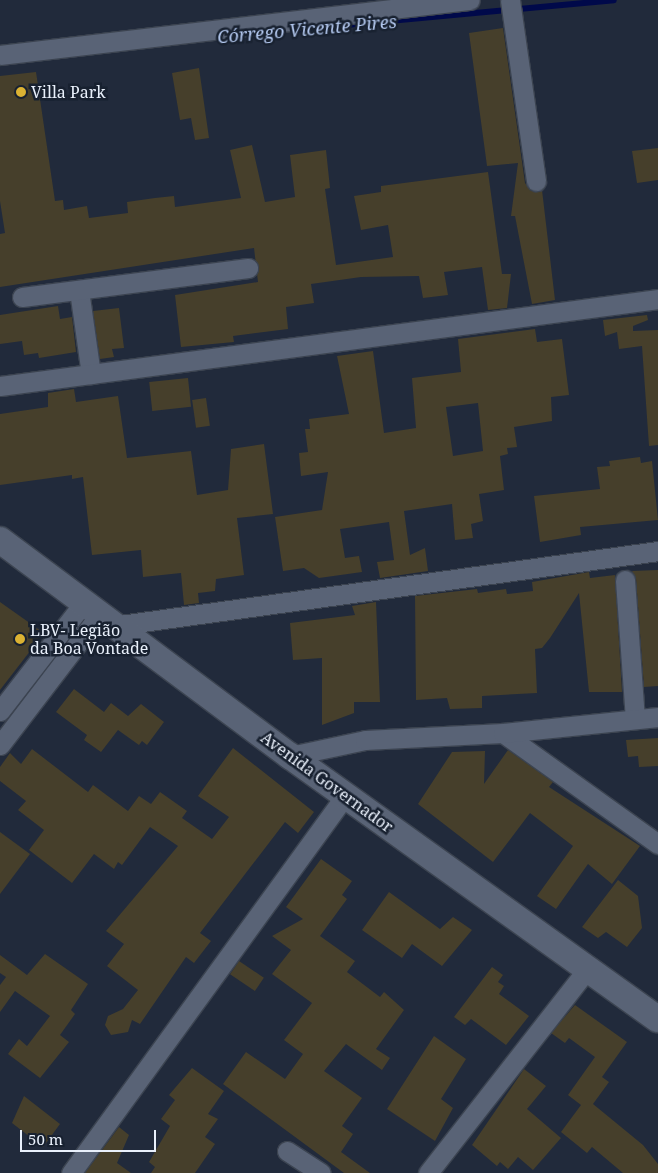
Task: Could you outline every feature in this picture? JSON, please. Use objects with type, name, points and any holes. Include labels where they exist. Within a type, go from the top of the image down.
[{"type":"street","points":[[0,55],[470,0]]},
{"type":"street","points":[[510,0],[536,181]]},
{"type":"street","points":[[22,297],[248,268]]},
{"type":"street","points":[[78,290],[92,374]]},
{"type":"street","points":[[0,386],[658,299]]},
{"type":"street","name":"Avenida Governador","points":[[0,540],[102,613],[290,756],[658,1019]]},
{"type":"street","points":[[0,711],[102,613],[658,551]]},
{"type":"street","points":[[625,580],[635,720]]},
{"type":"street","points":[[0,745],[102,613]]},
{"type":"street","points":[[290,756],[365,740],[503,733],[658,717]]},
{"type":"street","points":[[503,733],[658,844]]},
{"type":"street","points":[[72,1173],[345,796]]},
{"type":"street","points":[[428,1173],[588,968]]},
{"type":"street","points":[[287,1151],[322,1173]]},
{"type":"building","points":[[503,28],[525,183],[531,191],[542,190],[555,300],[532,304],[515,216],[511,216],[518,163],[487,166],[469,33]]},
{"type":"building","points":[[199,68],[209,138],[195,140],[191,118],[180,120],[172,73]]},
{"type":"building","points":[[36,72],[55,201],[63,200],[64,210],[87,206],[89,218],[128,213],[127,202],[155,198],[174,196],[175,207],[241,198],[230,150],[252,145],[265,202],[295,197],[290,155],[326,150],[330,188],[325,189],[336,265],[393,257],[388,225],[361,230],[354,196],[381,192],[381,186],[488,172],[502,274],[511,274],[507,308],[488,310],[482,267],[444,272],[448,295],[423,298],[419,276],[361,277],[311,284],[314,303],[286,307],[288,329],[233,336],[234,342],[181,347],[175,295],[258,282],[254,248],[0,287],[0,234],[5,233],[0,201],[0,76]]},
{"type":"building","points":[[658,148],[658,180],[637,183],[632,151]]},
{"type":"building","points":[[58,306],[60,319],[72,317],[76,352],[39,358],[38,353],[24,355],[22,341],[0,344],[0,315]]},
{"type":"building","points":[[119,308],[124,348],[112,349],[114,357],[100,359],[93,311]]},
{"type":"building","points":[[647,315],[648,320],[633,326],[633,331],[658,330],[658,445],[649,446],[642,346],[619,349],[617,332],[605,336],[603,320]]},
{"type":"building","points":[[535,329],[537,342],[562,339],[569,395],[551,397],[552,421],[514,427],[517,447],[507,448],[508,454],[500,456],[504,490],[479,494],[483,521],[471,524],[473,538],[455,540],[452,504],[404,511],[410,555],[425,548],[428,571],[380,578],[377,562],[394,560],[389,522],[340,529],[345,558],[359,556],[362,572],[319,578],[304,568],[283,571],[275,517],[322,510],[328,472],[301,476],[299,453],[308,452],[305,429],[310,429],[309,419],[349,414],[337,356],[373,351],[384,433],[416,428],[412,378],[461,372],[458,339]],"holes":[[[478,403],[483,451],[453,456],[446,407]]]},
{"type":"building","points":[[188,378],[191,407],[152,411],[149,382]]},
{"type":"building","points":[[74,389],[76,402],[118,396],[127,458],[191,451],[197,495],[228,490],[231,449],[264,444],[273,514],[237,518],[244,575],[216,579],[215,591],[198,593],[199,603],[184,605],[181,573],[143,577],[141,550],[92,555],[83,477],[72,479],[72,475],[0,485],[0,414],[48,407],[48,393]]},
{"type":"building","points":[[206,398],[210,426],[196,428],[192,400]]},
{"type":"building","points":[[640,457],[641,463],[652,461],[658,520],[580,527],[581,535],[540,542],[534,496],[600,489],[597,467],[610,466],[609,461]]},
{"type":"building","points":[[658,570],[658,686],[644,687],[636,579],[632,571]]},
{"type":"building","points":[[589,572],[590,578],[615,575],[622,692],[589,692],[579,593],[550,638],[542,648],[535,649],[537,693],[482,696],[482,708],[450,709],[447,698],[416,700],[415,596],[477,589],[478,593],[506,589],[507,594],[533,591],[532,582]]},
{"type":"building","name":"LBV- Legião da Boa Vontade","points":[[0,602],[41,631],[41,637],[0,690]]},
{"type":"building","points":[[376,602],[380,702],[354,702],[354,713],[322,725],[322,658],[293,660],[290,623],[355,615],[352,606]]},
{"type":"building","points":[[74,689],[104,712],[111,703],[128,716],[141,704],[164,722],[147,745],[142,741],[139,745],[118,730],[101,752],[84,740],[87,735],[56,712]]},
{"type":"building","points":[[658,738],[658,766],[639,767],[638,756],[628,757],[626,740]]},
{"type":"building","points":[[233,748],[314,812],[298,833],[285,822],[200,933],[211,941],[194,963],[186,957],[140,1024],[132,1020],[128,1032],[111,1035],[105,1025],[108,1016],[123,1009],[138,990],[107,966],[124,944],[106,931],[178,846],[150,827],[122,865],[118,862],[114,869],[94,854],[72,883],[29,850],[44,830],[18,810],[26,801],[0,781],[0,767],[10,753],[21,764],[32,749],[88,792],[93,785],[128,811],[139,796],[151,804],[160,792],[187,811],[182,818],[212,839],[229,817],[198,796]]},
{"type":"building","points":[[508,750],[553,782],[549,787],[640,846],[612,884],[588,864],[556,909],[537,896],[573,846],[530,813],[493,862],[418,804],[452,752],[485,751],[484,784]]},
{"type":"building","points":[[0,832],[30,854],[0,894]]},
{"type":"building","points":[[321,859],[352,881],[342,895],[347,899],[320,936],[355,961],[347,972],[380,997],[384,992],[404,1010],[376,1049],[390,1058],[382,1070],[346,1044],[324,1071],[362,1098],[342,1126],[353,1134],[341,1152],[370,1173],[344,1173],[223,1084],[246,1052],[285,1079],[303,1054],[284,1040],[312,1003],[272,974],[291,950],[272,936],[303,919],[286,907]]},
{"type":"building","points":[[618,880],[638,896],[642,928],[627,947],[606,932],[598,938],[582,927]]},
{"type":"building","points":[[389,892],[440,929],[453,917],[472,930],[442,966],[412,944],[402,958],[362,930]]},
{"type":"building","points":[[45,954],[88,984],[71,1010],[75,1014],[60,1035],[69,1042],[40,1078],[8,1054],[19,1039],[27,1046],[50,1016],[15,991],[0,1012],[0,985],[6,977],[0,973],[0,955],[27,975]]},
{"type":"building","points":[[239,961],[264,978],[255,991],[230,974]]},
{"type":"building","points":[[492,967],[503,975],[498,982],[504,986],[499,994],[529,1016],[506,1045],[471,1019],[465,1025],[454,1017]]},
{"type":"building","points":[[575,1005],[627,1042],[602,1077],[609,1082],[593,1104],[643,1145],[658,1164],[658,1173],[623,1173],[592,1147],[587,1153],[561,1132],[581,1105],[568,1095],[595,1057],[569,1038],[565,1043],[551,1033]]},
{"type":"building","points":[[434,1036],[466,1059],[441,1099],[453,1108],[435,1141],[387,1109]]},
{"type":"building","points":[[192,1068],[224,1091],[208,1114],[218,1119],[205,1137],[215,1144],[195,1173],[151,1173],[155,1167],[149,1162],[170,1126],[161,1119],[175,1100],[169,1095]]},
{"type":"building","points":[[524,1069],[546,1086],[527,1109],[561,1138],[533,1170],[518,1157],[508,1169],[500,1162],[497,1166],[472,1145]]},
{"type":"building","points":[[24,1096],[60,1124],[43,1147],[12,1123]]},
{"type":"building","points":[[119,1127],[129,1135],[117,1163],[131,1173],[85,1173]]},
{"type":"waterway","name":"Córrego Vicente Pires","points":[[293,30],[614,0]]},
{"type":"place","name":"Villa Park","points":[[21,92]]},
{"type":"place","name":"LBV- Legião da Boa Vontade","points":[[20,639]]}]
